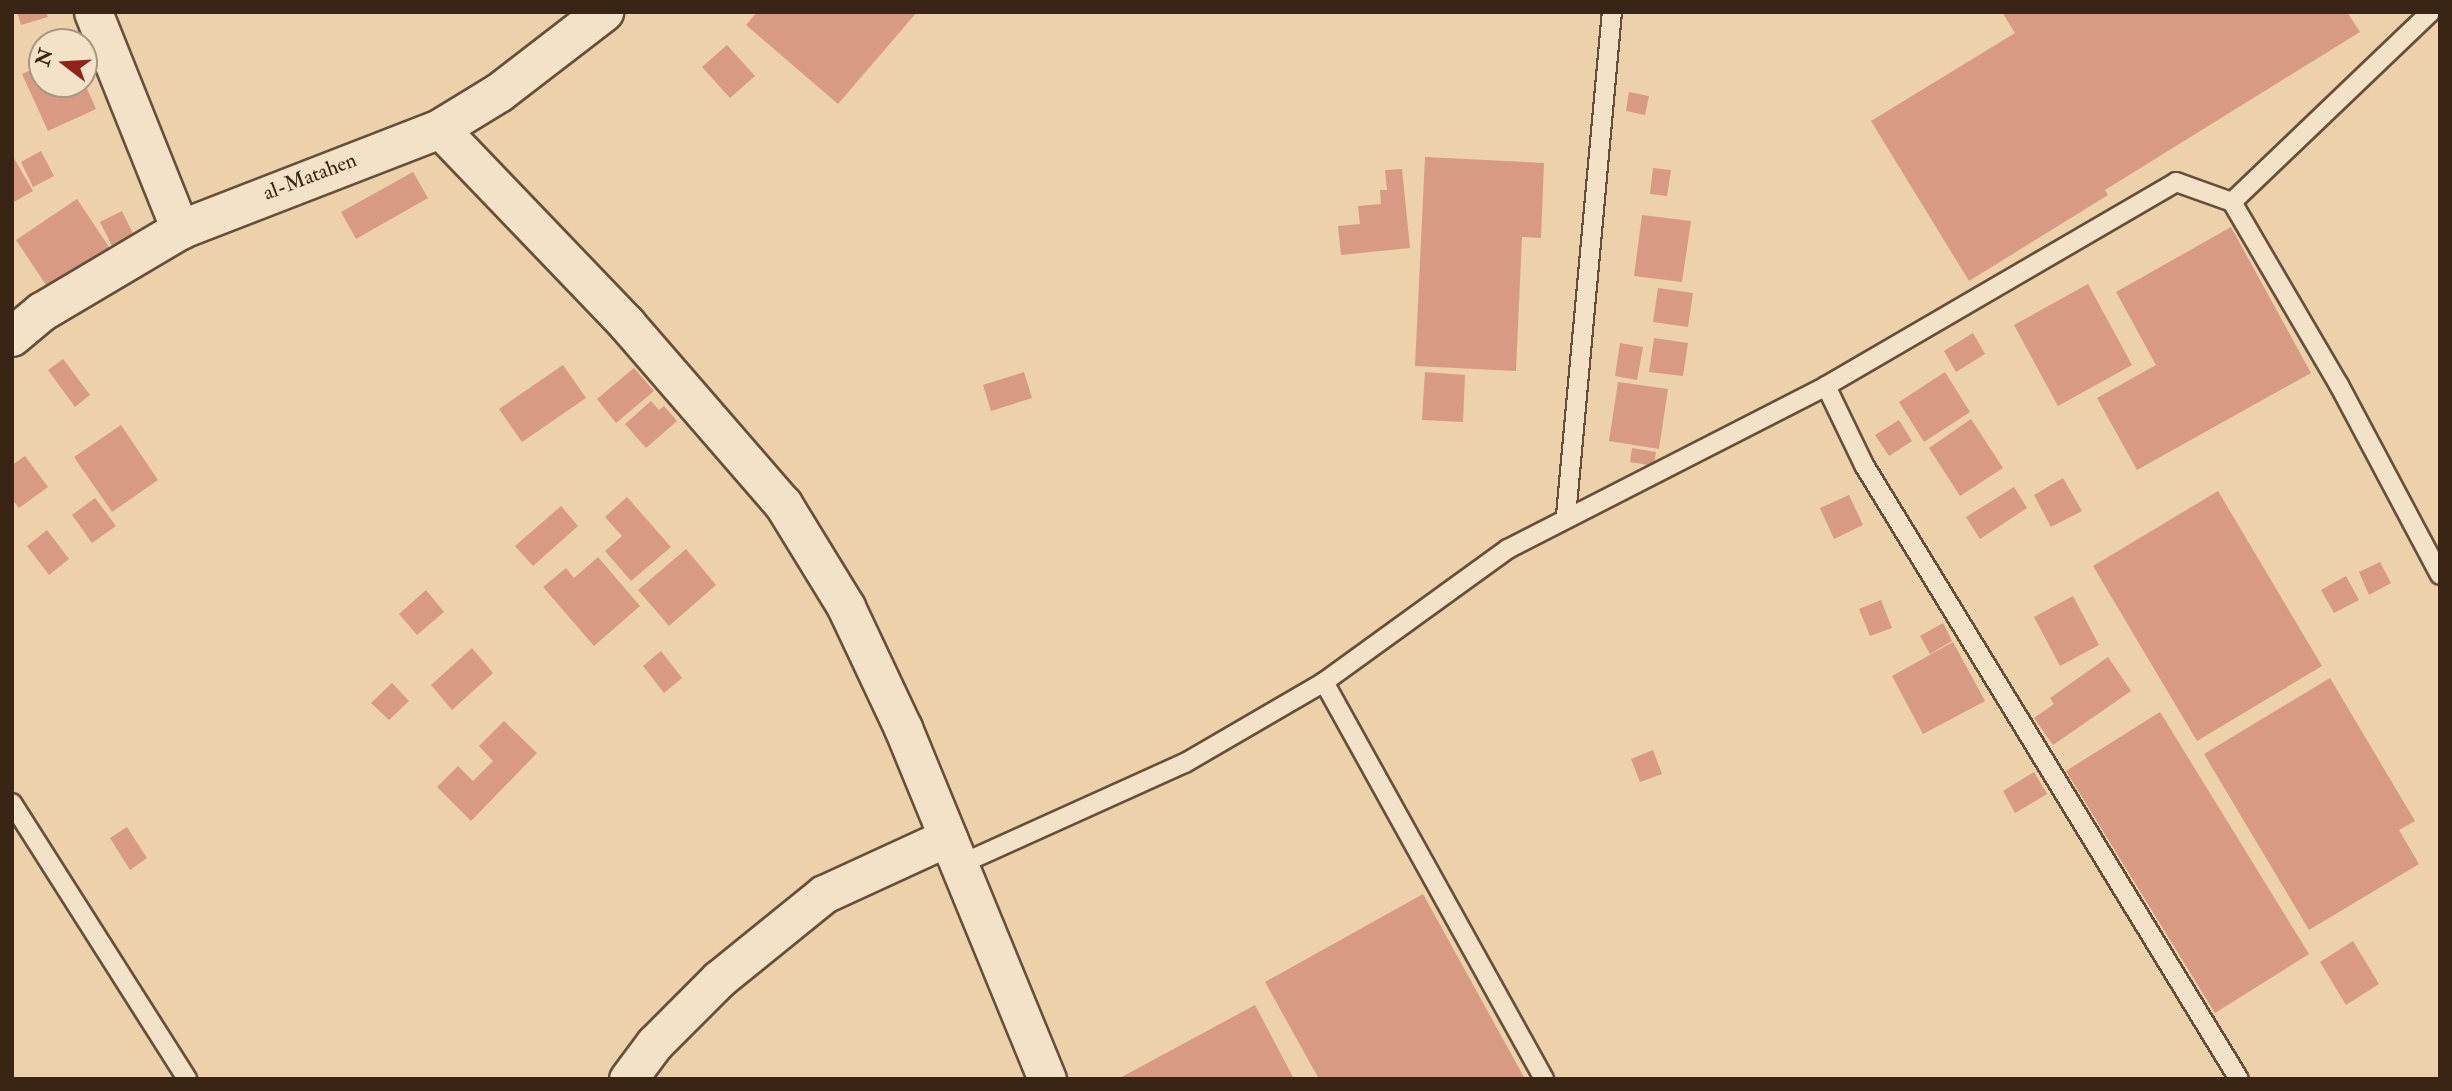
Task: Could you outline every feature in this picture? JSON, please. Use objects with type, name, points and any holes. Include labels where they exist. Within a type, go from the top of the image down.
[{"type":"main road","name":"al-Matahen","points":[[12,337],[42,312],[180,230],[440,129],[499,93],[604,12]]},
{"type":"street","points":[[93,12],[180,230]]},
{"type":"street","points":[[440,129],[626,323],[783,504],[846,607],[955,850],[1047,1079]]},
{"type":"street","points":[[628,1079],[654,1044],[719,979],[824,894],[955,850]]},
{"type":"lane","points":[[1566,516],[1612,12]]},
{"type":"lane","points":[[2232,202],[2431,12]]},
{"type":"lane","points":[[955,850],[1185,763],[1324,681],[1508,548],[1566,516],[1826,386],[2176,182],[2232,202],[2339,385],[2440,575]]},
{"type":"lane","points":[[1826,386],[1871,477],[2239,1079]]},
{"type":"lane","points":[[1324,681],[1544,1079]]},
{"type":"lane","points":[[12,803],[187,1079]]},
{"type":"building","points":[[17,12],[46,12],[48,17],[21,25]]},
{"type":"building","points":[[757,12],[917,12],[838,104],[746,25]]},
{"type":"building","points":[[2002,12],[2347,12],[2360,32],[2105,190],[2108,195],[1969,281],[1871,121],[2015,33]]},
{"type":"building","points":[[727,45],[755,76],[730,98],[702,67]]},
{"type":"building","points":[[28,71],[28,87],[22,74]]},
{"type":"building","points":[[1629,92],[1649,96],[1645,115],[1626,111]]},
{"type":"building","points":[[33,98],[91,98],[96,109],[48,131]]},
{"type":"building","points":[[41,151],[54,176],[33,187],[21,162]]},
{"type":"building","points":[[12,155],[33,191],[12,203]]},
{"type":"building","points":[[1425,157],[1544,163],[1541,238],[1522,237],[1516,371],[1415,366]]},
{"type":"building","points":[[1653,168],[1671,170],[1667,196],[1650,194]]},
{"type":"building","points":[[1402,169],[1410,248],[1341,255],[1338,226],[1360,224],[1358,206],[1381,204],[1380,190],[1387,190],[1385,170]]},
{"type":"building","points":[[413,172],[428,198],[356,239],[341,212]]},
{"type":"building","points":[[77,199],[111,250],[50,291],[16,240]]},
{"type":"building","points":[[122,211],[136,240],[114,250],[100,222]]},
{"type":"building","points":[[1642,215],[1691,221],[1682,282],[1634,276]]},
{"type":"building","points":[[2231,227],[2311,373],[2137,470],[2097,398],[2156,365],[2116,292]]},
{"type":"building","points":[[2088,284],[2132,365],[2058,406],[2014,325]]},
{"type":"building","points":[[1658,288],[1693,293],[1688,327],[1653,322]]},
{"type":"building","points":[[1973,333],[1985,354],[1956,372],[1944,351]]},
{"type":"building","points":[[1654,338],[1688,343],[1683,376],[1649,372]]},
{"type":"building","points":[[1620,343],[1643,347],[1637,380],[1615,376]]},
{"type":"building","points":[[63,359],[90,395],[75,407],[48,370]]},
{"type":"building","points":[[563,365],[586,398],[522,442],[499,409]]},
{"type":"building","points":[[634,368],[654,391],[616,423],[597,399]]},
{"type":"building","points":[[1024,372],[1032,398],[991,411],[983,385]]},
{"type":"building","points":[[1425,372],[1465,375],[1463,422],[1422,420]]},
{"type":"building","points":[[1945,372],[1970,412],[1924,442],[1899,402]]},
{"type":"building","points":[[1618,382],[1668,389],[1659,449],[1609,441]]},
{"type":"building","points":[[651,401],[659,410],[664,406],[677,421],[646,448],[625,424]]},
{"type":"building","points":[[1971,419],[2003,468],[1960,496],[1929,448]]},
{"type":"building","points":[[1899,420],[1912,441],[1889,456],[1875,435]]},
{"type":"building","points":[[121,425],[158,480],[112,512],[74,457]]},
{"type":"building","points":[[1632,448],[1656,452],[1654,466],[1630,462]]},
{"type":"building","points":[[25,456],[48,487],[19,508],[12,499],[12,465]]},
{"type":"building","points":[[2063,478],[2082,511],[2051,527],[2034,495]]},
{"type":"building","points":[[2014,487],[2027,508],[1980,539],[1966,517]]},
{"type":"building","points":[[2218,491],[2322,666],[2197,741],[2093,566]]},
{"type":"building","points":[[1849,495],[1863,525],[1834,539],[1820,508]]},
{"type":"building","points":[[627,497],[671,547],[631,581],[605,551],[622,536],[605,517]]},
{"type":"building","points":[[95,498],[116,526],[92,543],[72,515]]},
{"type":"building","points":[[561,506],[578,526],[533,566],[515,546]]},
{"type":"building","points":[[47,530],[69,559],[49,575],[27,546]]},
{"type":"building","points":[[686,549],[716,585],[669,626],[638,590]]},
{"type":"building","points":[[598,557],[640,606],[594,646],[543,587],[566,568],[574,578]]},
{"type":"building","points":[[2380,562],[2391,583],[2369,595],[2359,572]]},
{"type":"building","points":[[2346,576],[2359,600],[2334,613],[2321,590]]},
{"type":"building","points":[[426,590],[444,612],[417,635],[399,614]]},
{"type":"building","points":[[2073,596],[2099,645],[2060,666],[2034,617]]},
{"type":"building","points":[[1881,600],[1892,628],[1870,636],[1859,609]]},
{"type":"building","points":[[1943,623],[1952,641],[1930,654],[1920,636]]},
{"type":"building","points":[[1953,642],[1985,701],[1923,734],[1892,676]]},
{"type":"building","points":[[472,648],[493,673],[452,710],[431,685]]},
{"type":"building","points":[[661,651],[682,678],[664,693],[643,666]]},
{"type":"building","points":[[2108,657],[2131,691],[2053,745],[2034,718],[2054,704],[2050,698]]},
{"type":"building","points":[[2330,678],[2415,821],[2399,830],[2419,864],[2309,930],[2204,754]]},
{"type":"building","points":[[392,683],[409,701],[389,720],[371,703]]},
{"type":"building","points":[[2160,712],[2309,954],[2215,1013],[2066,771]]},
{"type":"building","points":[[504,721],[537,753],[471,821],[437,787],[458,766],[473,781],[493,761],[479,746]]},
{"type":"building","points":[[1653,750],[1662,774],[1640,782],[1631,759]]},
{"type":"building","points":[[2034,772],[2047,794],[2015,813],[2003,791]]},
{"type":"building","points":[[127,827],[147,858],[130,870],[110,838]]},
{"type":"building","points":[[1423,894],[1525,1079],[1319,1079],[1265,982]]},
{"type":"building","points":[[2353,941],[2379,984],[2346,1005],[2320,962]]},
{"type":"building","points":[[1255,1005],[1294,1079],[1118,1079]]}]
